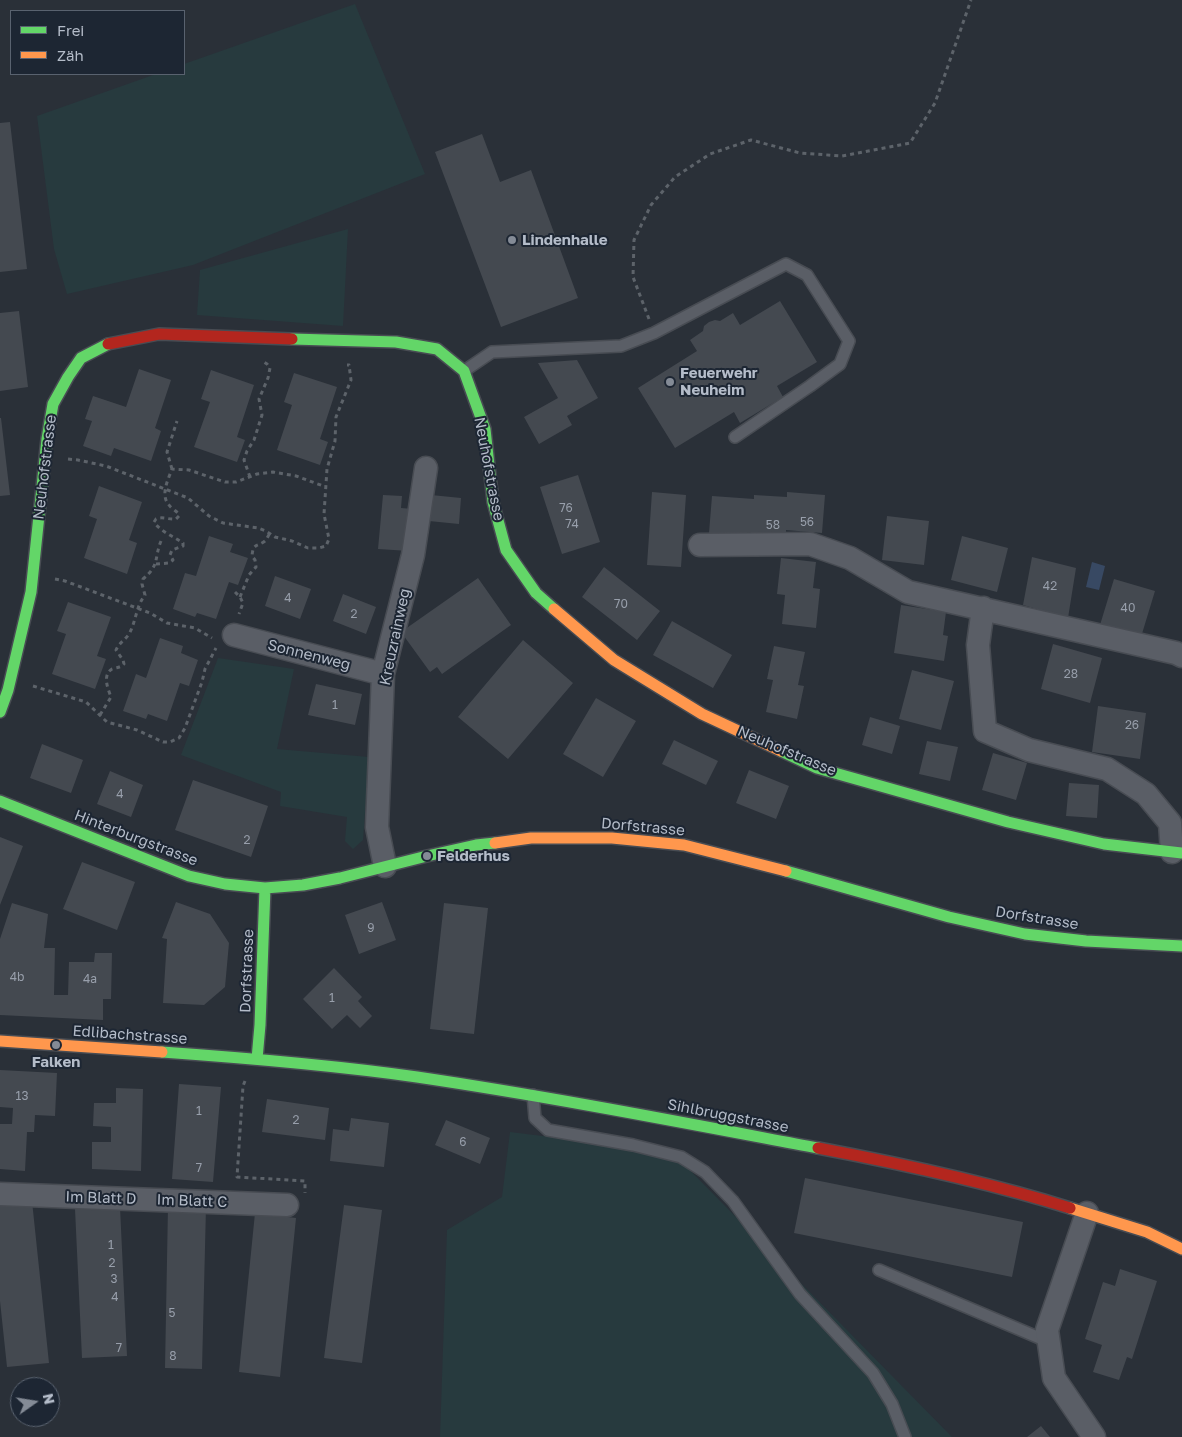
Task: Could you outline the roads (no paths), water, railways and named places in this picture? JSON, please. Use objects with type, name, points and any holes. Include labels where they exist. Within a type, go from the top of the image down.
[{"type":"street","name":"Neuhofstrasse","points":[[0,712],[10,680],[31,592],[45,458],[53,404],[81,358],[105,345],[159,334],[396,342],[437,349],[464,372],[485,430],[493,502],[506,550],[536,593],[614,660],[702,714],[817,768],[1046,831],[1104,844],[1177,852],[1170,823],[1146,794],[1107,770],[1029,750],[985,731],[978,646],[983,608]]},
{"type":"street","name":"Kreuzrainweg","points":[[385,866],[377,827],[383,674],[413,555],[426,468]]},
{"type":"street","points":[[700,545],[810,544],[850,558],[908,592],[1176,653],[1182,656]]},
{"type":"street","name":"Sonnenweg","points":[[233,628],[383,674]]},
{"type":"street","name":"Hinterburgstrasse","points":[[0,801],[188,876],[225,884],[265,888]]},
{"type":"street","name":"Dorfstrasse","points":[[257,1059],[265,888],[303,885],[340,878],[476,845],[531,838],[612,838],[684,844],[949,917],[1025,934],[1086,941],[1182,946]]},
{"type":"street","name":"Edlibachstrasse","points":[[0,1041],[257,1059]]},
{"type":"street","name":"Sihlbruggstrasse","points":[[257,1059],[415,1077],[533,1095],[900,1163],[1023,1193],[1147,1232],[1182,1249]]},
{"type":"street","name":"Im Blatt D","points":[[0,1194],[147,1199]]},
{"type":"street","name":"Im Blatt C","points":[[147,1199],[237,1203],[296,1202]]},
{"type":"street","points":[[1087,1213],[1047,1330],[1054,1378],[1094,1437]]},
{"type":"lane","points":[[464,372],[492,352],[621,346],[654,334],[786,264],[807,275],[849,341],[840,364],[735,437]]},
{"type":"lane","points":[[533,1095],[535,1118],[548,1130],[633,1145],[681,1157],[705,1172],[733,1201],[800,1294],[874,1373],[892,1404],[905,1437]]},
{"type":"lane","points":[[879,1270],[1049,1342]]},
{"type":"water","points":[[1092,562],[1105,566],[1099,590],[1086,587]]},
{"type":"place","name":"Lindenhalle","points":[[512,240]]},
{"type":"place","name":"Feuerwehr Neuheim","points":[[670,382]]},
{"type":"place","name":"Felderhus","points":[[427,856]]},
{"type":"place","name":"Falken","points":[[56,1045]]}]
